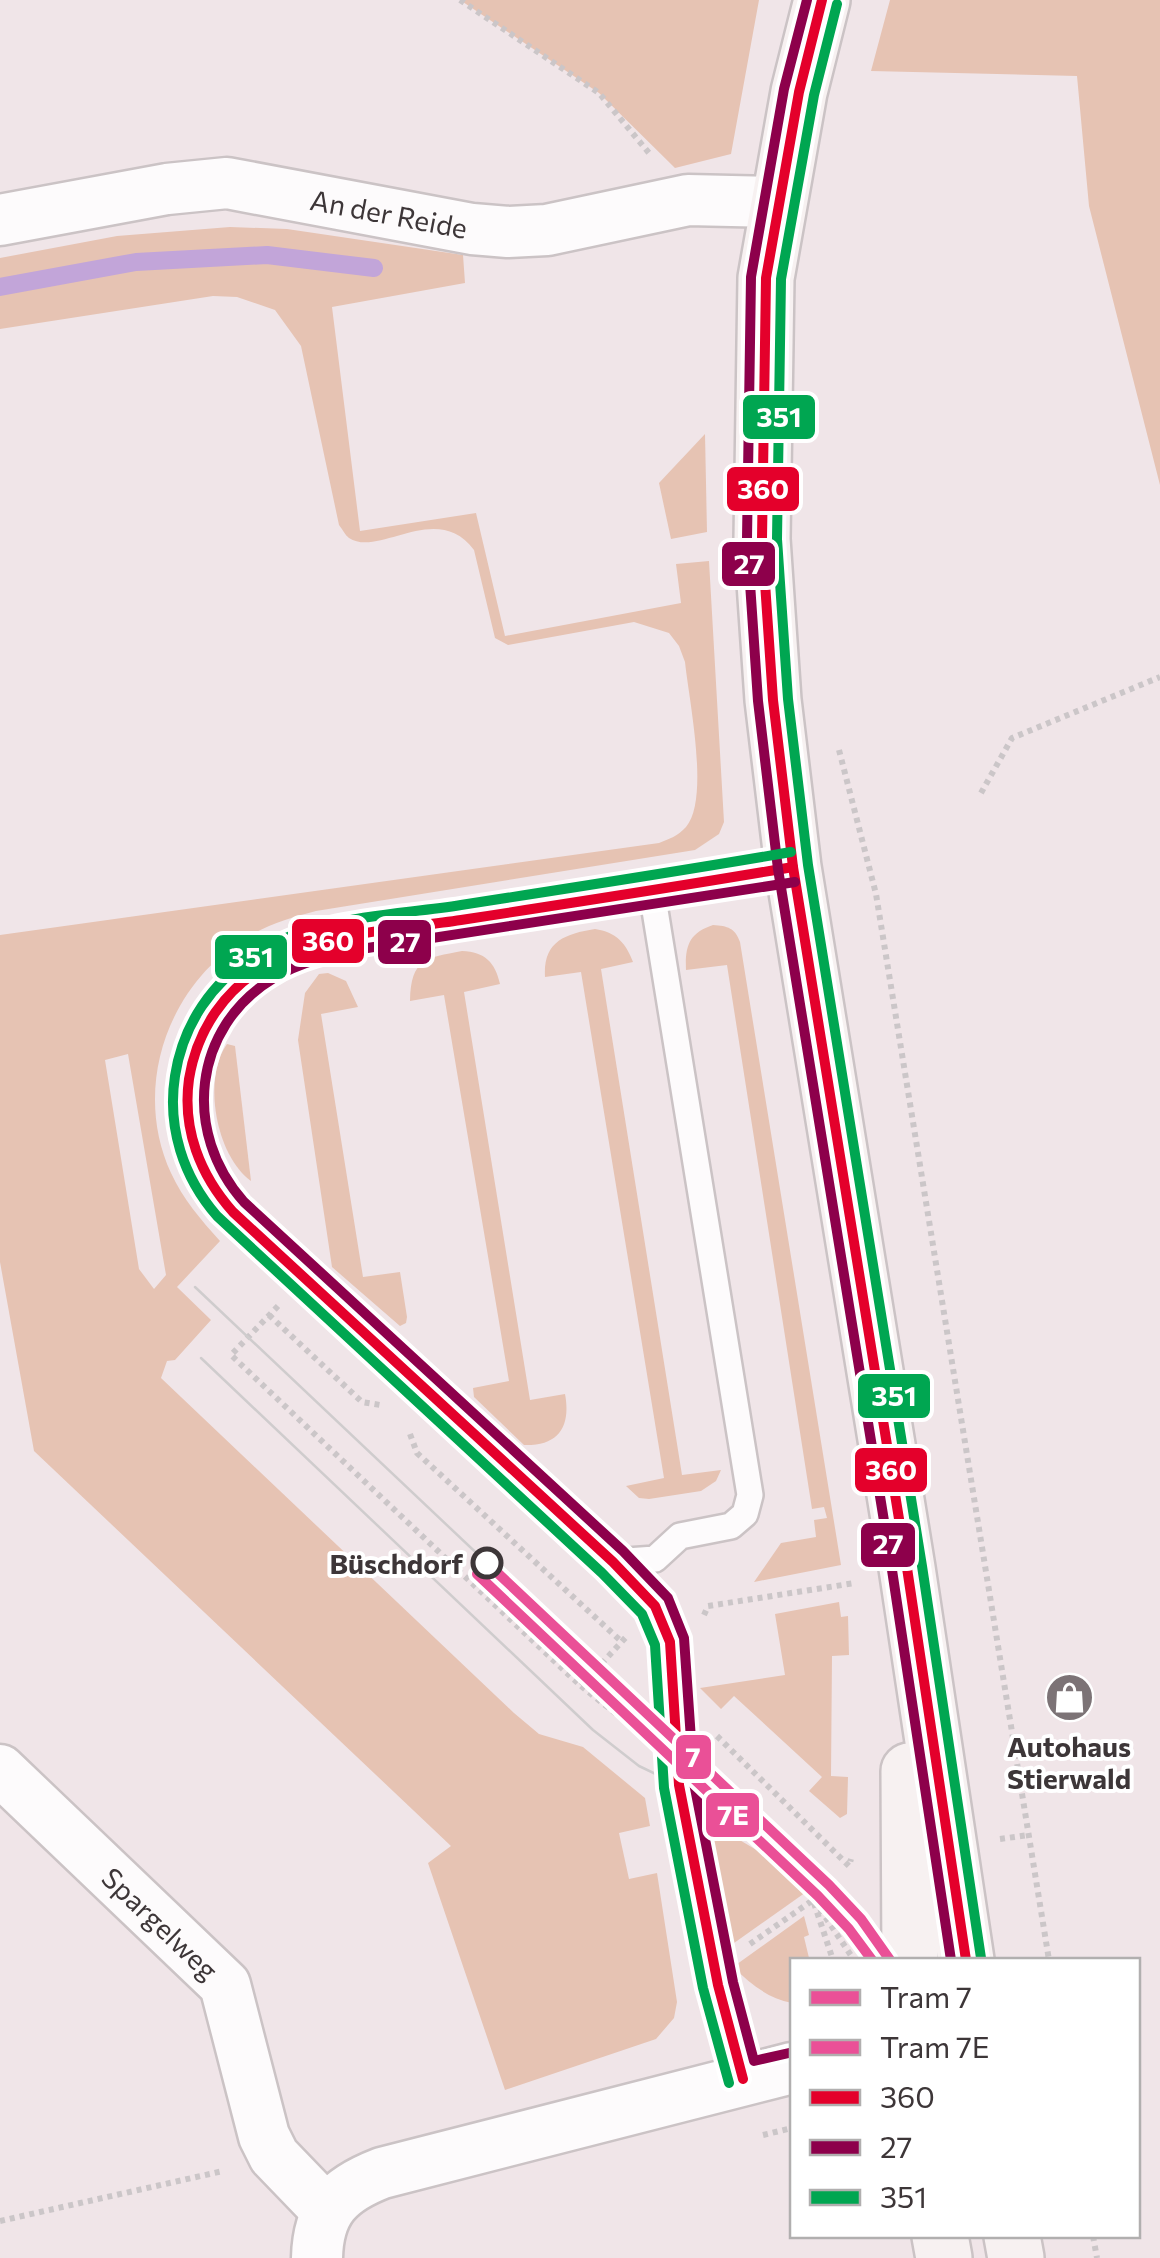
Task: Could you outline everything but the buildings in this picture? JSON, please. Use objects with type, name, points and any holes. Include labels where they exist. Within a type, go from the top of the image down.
[{"type":"main road","points":[[822,0],[778,202],[766,278],[762,539],[773,700],[884,1575],[910,1958]]},
{"type":"main road","points":[[884,1575],[966,1958]]},
{"type":"street","name":"An der Reide","points":[[0,220],[227,183],[472,229],[508,232],[547,230],[688,200],[778,202]]},
{"type":"street","name":"Spargelweg","points":[[0,1770],[225,1985],[264,2136],[322,2234],[362,2181],[382,2173],[790,2068]]},
{"type":"lane","points":[[743,2079],[715,1972],[679,1785],[670,1642],[655,1606],[613,1562],[226,1204],[210,1184],[190,1137],[186,1102],[190,1064],[201,1032],[219,1005],[241,982],[266,965],[313,945],[793,867]]},
{"type":"lane","points":[[613,1562],[655,1559],[680,1536],[731,1526],[745,1514],[750,1496],[652,892]]},
{"type":"lane","points":[[655,1559],[655,1606]]},
{"type":"path","points":[[460,0],[599,94],[688,200]]},
{"type":"path","points":[[981,793],[1012,738],[1160,677]]},
{"type":"path","points":[[836,735],[876,894],[1049,1958]]},
{"type":"path","points":[[303,1279],[231,1355],[581,1686],[648,1739]]},
{"type":"path","points":[[269,1316],[362,1402],[380,1405]]},
{"type":"path","points":[[409,1431],[417,1453],[622,1642]]},
{"type":"path","points":[[670,1642],[704,1636],[702,1618],[708,1606],[884,1575]]},
{"type":"path","points":[[581,1686],[655,1606]]},
{"type":"path","points":[[704,1724],[850,1866],[854,1850]]},
{"type":"path","points":[[749,1945],[813,1900]]},
{"type":"path","points":[[813,1900],[832,1958]]},
{"type":"path","points":[[813,1900],[853,1958]]},
{"type":"path","points":[[0,2222],[252,2165],[274,2156]]},
{"type":"shaded area","points":[[460,0],[759,0],[731,154],[675,168],[599,93]]},
{"type":"shaded area","points":[[890,0],[1160,0],[1160,485],[1089,206],[1077,76],[871,71]]},
{"type":"shaded area","points":[[230,227],[287,229],[463,255],[465,283],[332,307],[360,531],[476,513],[505,636],[681,603],[676,564],[709,561],[724,822],[719,834],[695,850],[316,911],[267,927],[222,955],[198,979],[165,1039],[157,1072],[155,1106],[160,1140],[171,1173],[199,1217],[220,1241],[177,1287],[211,1320],[175,1360],[167,1361],[161,1378],[514,1713],[539,1734],[583,1747],[645,1798],[650,1826],[619,1833],[629,1879],[657,1873],[677,2002],[674,2018],[656,2039],[505,2090],[428,1863],[451,1846],[34,1451],[0,1262],[0,935],[663,842],[686,827],[697,795],[696,748],[685,662],[669,633],[634,622],[508,645],[495,638],[474,550],[459,536],[443,530],[426,530],[376,541],[349,538],[339,525],[301,346],[275,310],[237,297],[213,296],[0,329],[0,258],[117,236]],"holes":[[[128,1054],[166,1275],[154,1289],[139,1269],[105,1060]]]},
{"type":"shaded area","points":[[705,434],[707,532],[671,539],[659,483]]},
{"type":"shaded area","points":[[713,925],[730,929],[740,942],[841,1565],[754,1582],[781,1543],[816,1537],[814,1520],[827,1518],[824,1507],[812,1509],[727,965],[686,970],[690,941]]},
{"type":"shaded area","points":[[595,929],[619,940],[633,962],[601,969],[682,1475],[721,1470],[716,1481],[701,1491],[649,1499],[639,1498],[626,1486],[664,1478],[581,972],[545,977],[548,955],[558,942]]},
{"type":"shaded area","points":[[462,951],[477,953],[488,960],[500,984],[464,992],[530,1400],[565,1394],[566,1416],[560,1432],[536,1444],[524,1445],[474,1397],[473,1388],[509,1381],[444,995],[410,1001],[413,976],[423,962]]},
{"type":"shaded area","points":[[328,973],[346,981],[358,1007],[321,1014],[363,1277],[400,1272],[407,1317],[400,1326],[332,1267],[298,1040],[305,993],[319,974]]},
{"type":"shaded area","points":[[227,1044],[235,1046],[251,1181],[229,1154],[216,1116],[215,1077]]},
{"type":"shaded area","points":[[839,1602],[841,1617],[848,1616],[849,1655],[832,1656],[831,1776],[848,1777],[847,1814],[840,1818],[809,1791],[822,1777],[734,1696],[721,1709],[700,1688],[785,1675],[775,1614]]},
{"type":"shaded area","points":[[701,1817],[765,1855],[809,1890],[727,1948]]},
{"type":"shaded area","points":[[804,1916],[809,1958],[790,1958],[790,2002],[760,1990],[733,1967]]},
{"type":"waterway","points":[[0,287],[136,262],[267,255],[374,268]]},
{"type":"tram line","points":[[195,1287],[487,1563]]},
{"type":"tram line","points":[[201,1358],[593,1730],[639,1766],[743,1816],[816,1873]]},
{"type":"tram line","name":"7","points":[[487,1563],[829,1885],[861,1919],[889,1958]]},
{"type":"tram line","name":"7E","points":[[477,1574],[818,1896],[871,1958]]},
{"type":"transit line","name":"27","points":[[807,0],[784,89],[751,277],[747,539],[758,701],[778,869],[951,1958]]},
{"type":"transit line","name":"360","points":[[822,0],[799,92],[766,278],[762,539],[773,700],[793,867],[966,1958]]},
{"type":"transit line","name":"351","points":[[837,4],[814,95],[781,279],[777,539],[788,699],[808,865],[922,1566],[981,1958]]},
{"type":"transit line","name":"351","points":[[729,2083],[703,1988],[664,1788],[655,1645],[642,1614],[217,1216],[195,1185],[180,1150],[173,1095],[185,1039],[213,991],[256,954],[303,931],[355,919],[791,852]]},
{"type":"transit line","name":"360","points":[[743,2079],[718,1985],[679,1785],[670,1642],[655,1606],[613,1562],[233,1212],[211,1183],[196,1150],[188,1098],[193,1061],[216,1012],[239,985],[291,953],[363,933],[793,867]]},
{"type":"transit line","name":"27","points":[[789,2053],[754,2061],[733,1982],[694,1783],[684,1638],[668,1598],[623,1551],[244,1202],[224,1175],[211,1145],[205,1114],[205,1082],[212,1052],[226,1024],[247,999],[294,968],[361,949],[795,882]]},
{"type":"place","name":"Büschdorf","points":[[487,1563]]},
{"type":"place","name":"Autohaus Stierwald","points":[[1069,1698]]}]
